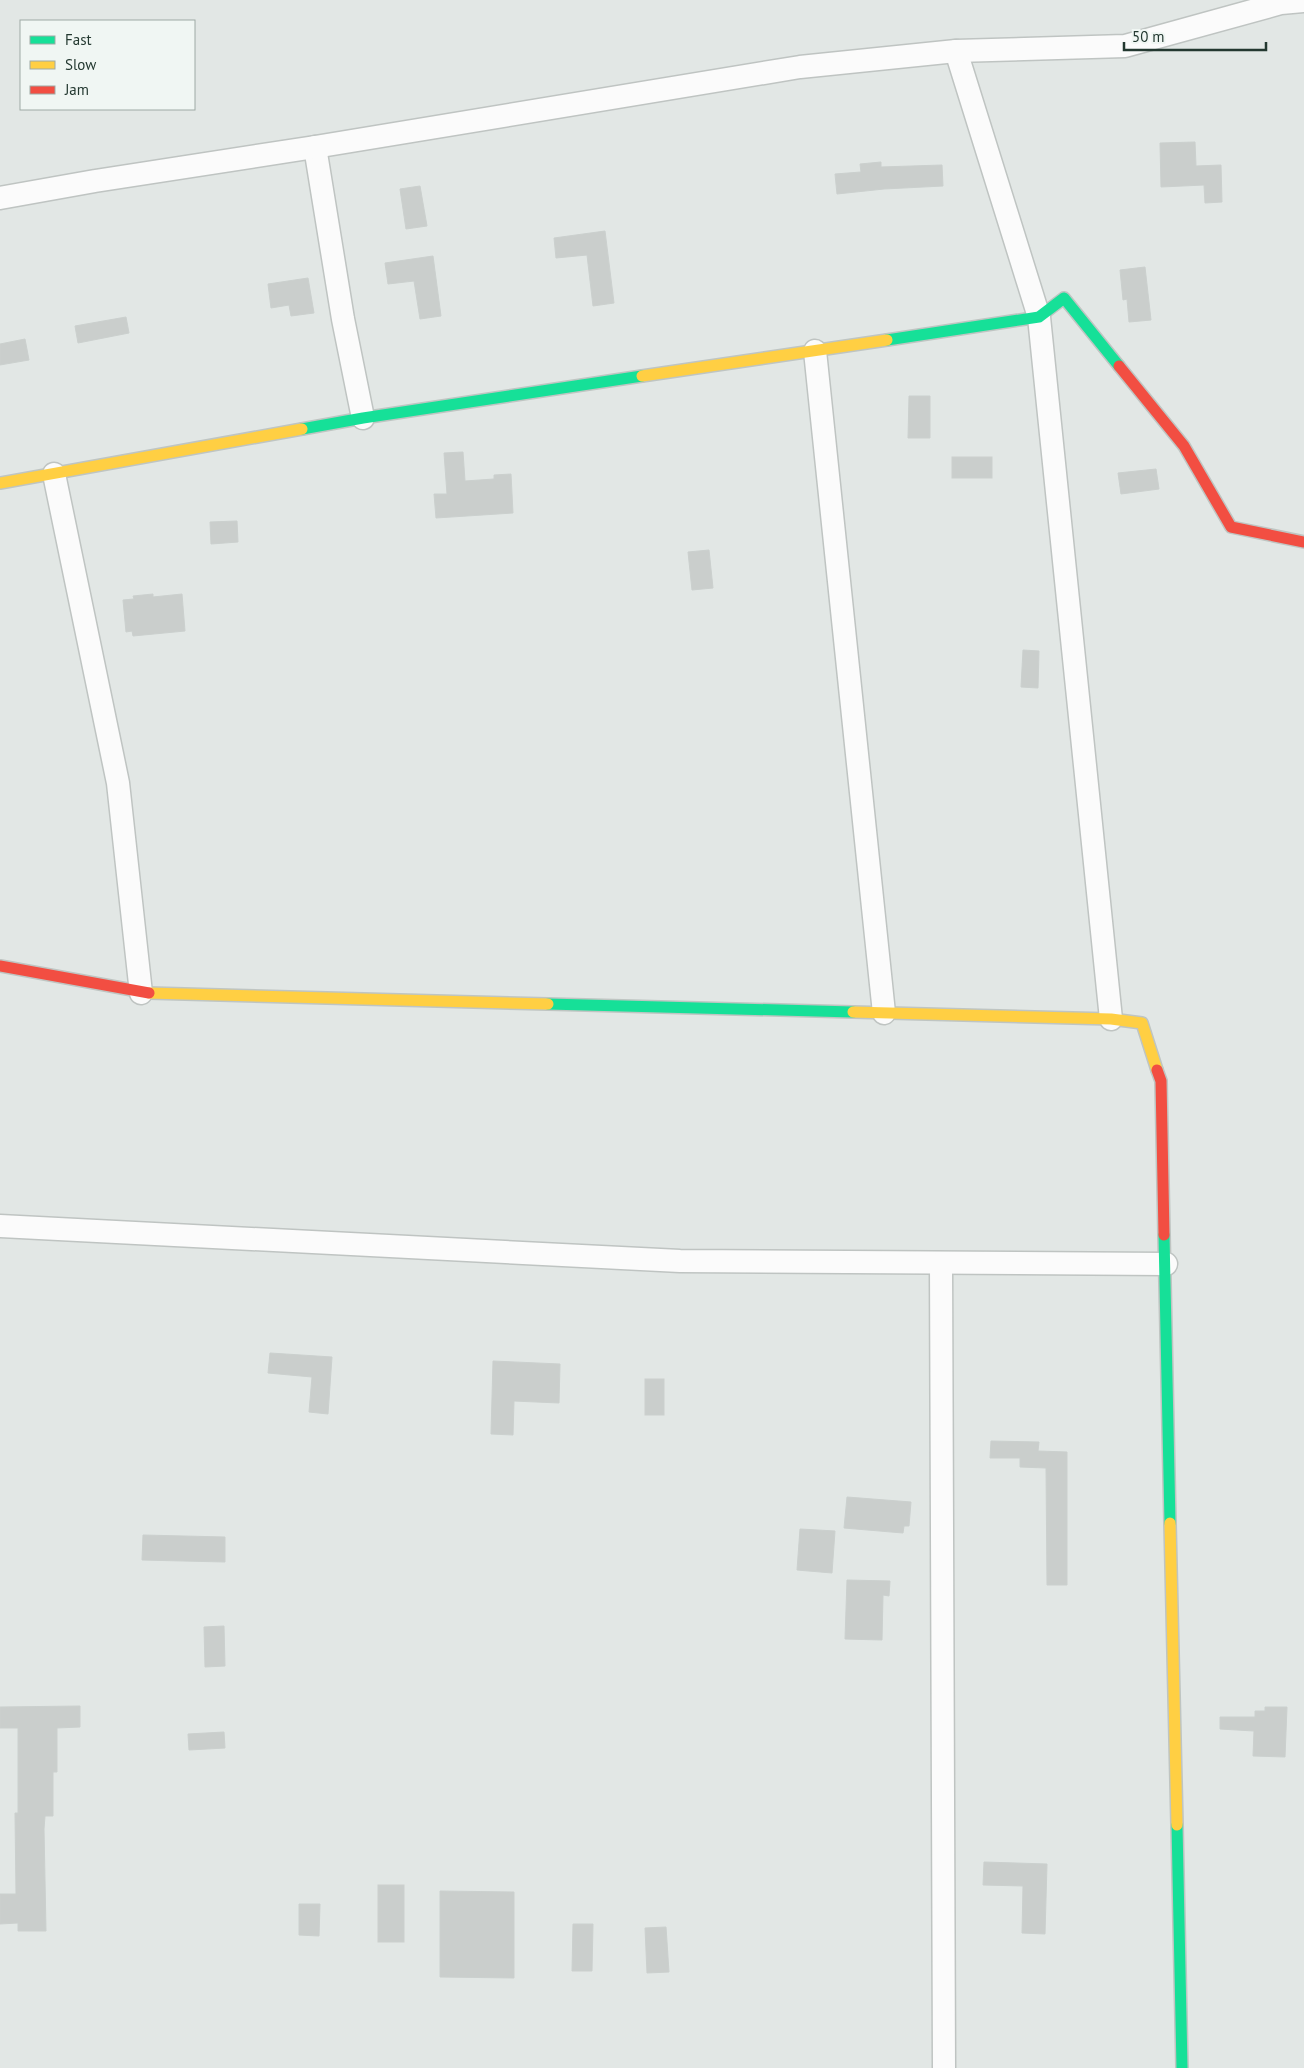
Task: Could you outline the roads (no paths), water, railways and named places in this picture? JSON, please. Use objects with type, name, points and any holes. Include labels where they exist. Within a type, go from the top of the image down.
[{"type":"street","points":[[0,198],[800,67],[956,51],[1125,46],[1281,3],[1304,0]]},
{"type":"street","points":[[956,51],[1039,317],[1111,1019]]},
{"type":"street","points":[[314,147],[343,319],[363,418]]},
{"type":"street","points":[[0,483],[363,418],[1039,317],[1064,298],[1184,446],[1231,528],[1304,542]]},
{"type":"street","points":[[815,351],[884,1013]]},
{"type":"street","points":[[54,474],[118,783],[141,993]]},
{"type":"street","points":[[0,966],[141,993],[1111,1019],[1142,1023],[1161,1082],[1182,2068]]},
{"type":"street","points":[[0,1226],[680,1261],[1166,1264]]},
{"type":"street","points":[[941,1263],[944,2068]]}]
